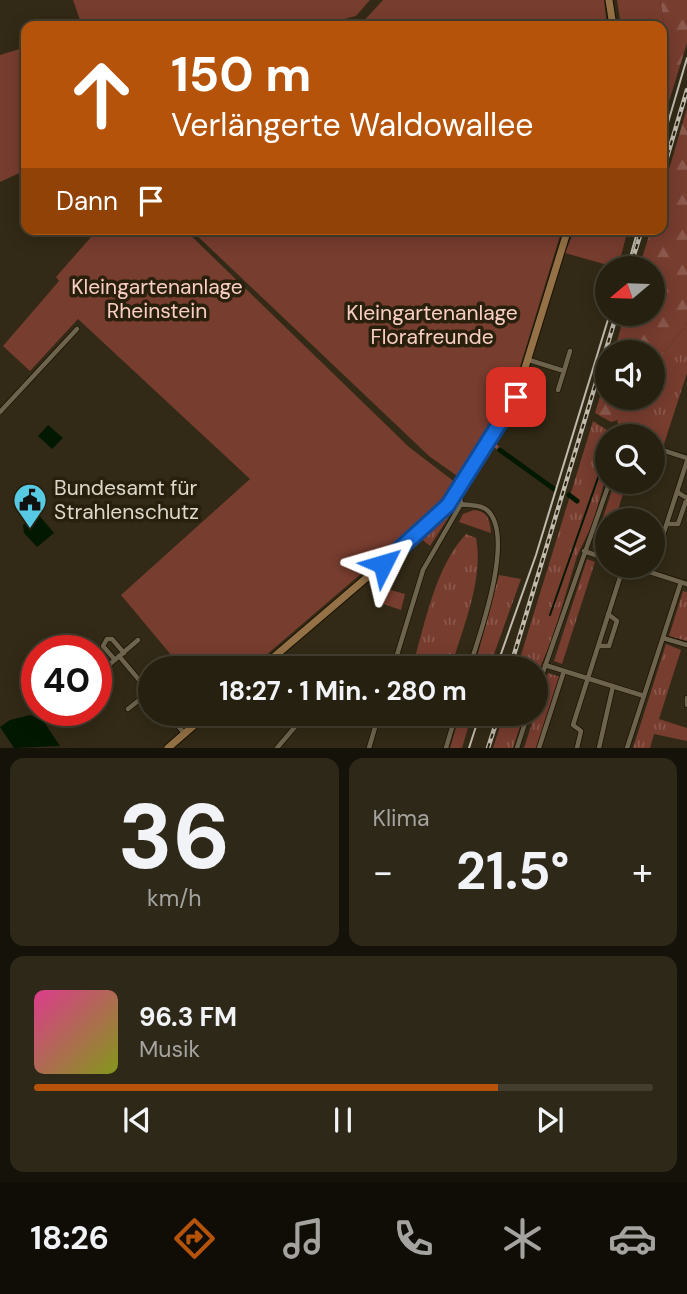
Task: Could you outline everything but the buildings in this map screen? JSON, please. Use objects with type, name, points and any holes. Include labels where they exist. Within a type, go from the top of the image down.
[{"type":"street","points":[[609,0],[612,21]]},
{"type":"street","points":[[278,656],[427,526],[461,486],[510,410],[529,360],[566,235]]},
{"type":"street","points":[[0,412],[77,329]]},
{"type":"street","points":[[558,390],[570,351]]},
{"type":"street","points":[[529,360],[564,371]]},
{"type":"street","points":[[665,452],[687,460],[665,530]]},
{"type":"street","points":[[397,656],[423,569],[461,504],[461,486]]},
{"type":"street","points":[[667,524],[678,524],[687,498],[677,492]]},
{"type":"street","points":[[547,656],[605,494]]},
{"type":"street","points":[[461,504],[486,509],[494,521],[496,533],[492,589],[473,656]]},
{"type":"street","points":[[584,551],[595,555]]},
{"type":"street","points":[[665,577],[687,584]]},
{"type":"street","points":[[577,748],[581,731],[573,725],[621,578]]},
{"type":"street","points":[[627,748],[681,582]]},
{"type":"street","points":[[598,646],[609,646],[617,621],[608,614]]},
{"type":"street","points":[[663,638],[687,645]]},
{"type":"street","points":[[112,662],[138,640]]},
{"type":"street","points":[[119,656],[138,678]]},
{"type":"street","points":[[548,665],[644,696]]},
{"type":"street","points":[[539,748],[564,671]]},
{"type":"street","points":[[599,748],[613,687]]},
{"type":"street","points":[[687,698],[687,705]]},
{"type":"street","points":[[128,709],[138,701]]},
{"type":"street","points":[[178,726],[185,734]]},
{"type":"street","points":[[168,748],[194,726]]},
{"type":"street","points":[[277,748],[296,726]]},
{"type":"street","points":[[369,748],[375,726]]},
{"type":"street","points":[[446,748],[453,726]]},
{"type":"street","points":[[517,748],[524,726]]},
{"type":"green space","points":[[73,0],[370,0],[356,16],[337,21],[80,21]]},
{"type":"green space","points":[[383,0],[604,0],[606,21],[364,21]]},
{"type":"green space","points":[[617,0],[660,0],[664,21],[620,21]]},
{"type":"green space","points":[[660,0],[687,0],[687,43],[667,108],[667,21],[664,21]]},
{"type":"green space","points":[[21,49],[21,172],[0,182],[0,55]]},
{"type":"green space","points":[[687,108],[687,324],[665,351],[665,340],[617,340],[621,326],[665,326],[665,256],[643,256],[649,235],[667,235],[667,176]]},
{"type":"green space","name":"Kleingartenanlage Rheinstein","points":[[93,235],[190,235],[409,447],[456,483],[440,506],[265,656],[172,656],[121,595],[250,479],[78,319],[30,371],[3,346],[59,281],[56,277]]},
{"type":"green space","name":"Kleingartenanlage Florafreunde","points":[[196,235],[560,235],[509,403],[460,478],[429,456]]},
{"type":"green space","points":[[572,235],[626,235],[621,256],[595,256],[595,261],[565,253]]},
{"type":"green space","points":[[687,324],[687,373],[665,441],[665,424],[617,422],[624,410],[665,410],[665,351]]},
{"type":"green space","points":[[596,410],[626,410],[621,419],[611,422],[595,413]]},
{"type":"green space","points":[[593,421],[598,424],[595,424],[595,494],[601,494],[593,523],[577,556],[545,656],[521,656]]},
{"type":"green space","points":[[496,444],[549,484],[548,487],[494,447]]},
{"type":"green space","points":[[611,494],[623,494],[619,508],[606,508]]},
{"type":"green space","points":[[458,501],[456,506],[430,546],[419,537]]},
{"type":"green space","points":[[474,510],[487,517],[491,533],[459,522],[463,514]]},
{"type":"green space","points":[[466,534],[476,538],[478,554],[475,586],[455,656],[415,656],[439,579],[455,547]]},
{"type":"green space","points":[[587,559],[595,562],[562,664],[554,661]]},
{"type":"green space","points":[[499,575],[521,579],[493,656],[477,656]]},
{"type":"green space","points":[[387,589],[405,594],[401,610],[383,604]]},
{"type":"green space","points":[[683,591],[687,592],[687,641],[669,636]]},
{"type":"green space","points":[[666,644],[681,650],[659,719],[687,728],[687,741],[654,734],[650,748],[633,748]]},
{"type":"green space","points":[[548,673],[560,677],[548,714]]},
{"type":"green space","points":[[456,726],[468,726],[462,748],[450,748]]},
{"type":"green space","points":[[500,726],[520,726],[513,748],[493,748]]},
{"type":"green space","points":[[531,726],[544,726],[537,748],[524,748]]},
{"type":"shaded area","points":[[48,425],[63,438],[52,449],[38,436]]},
{"type":"shaded area","points":[[38,514],[54,533],[37,547],[24,533],[23,525]]},
{"type":"shaded area","points":[[21,717],[21,726],[47,726],[60,746],[14,748],[0,727],[10,720]]},
{"type":"waterway","points":[[500,450],[554,489]]},
{"type":"waterway","points":[[550,615],[595,486]]},
{"type":"waterway","points":[[569,495],[577,501]]},
{"type":"tram line","points":[[667,126],[687,58]]},
{"type":"tram line","points":[[630,256],[636,235]]},
{"type":"tram line","points":[[500,656],[536,555],[606,326]]},
{"type":"tram line","points":[[469,748],[476,726]]},
{"type":"railway","points":[[667,157],[687,90]]},
{"type":"railway","points":[[634,256],[640,235]]},
{"type":"railway","points":[[514,656],[613,326]]},
{"type":"railway","points":[[488,748],[495,726]]},
{"type":"place","name":"Bundesamt für Strahlenschutz","points":[[30,530]]},
{"type":"route","points":[[383,564],[448,505],[503,422],[516,397]]}]
